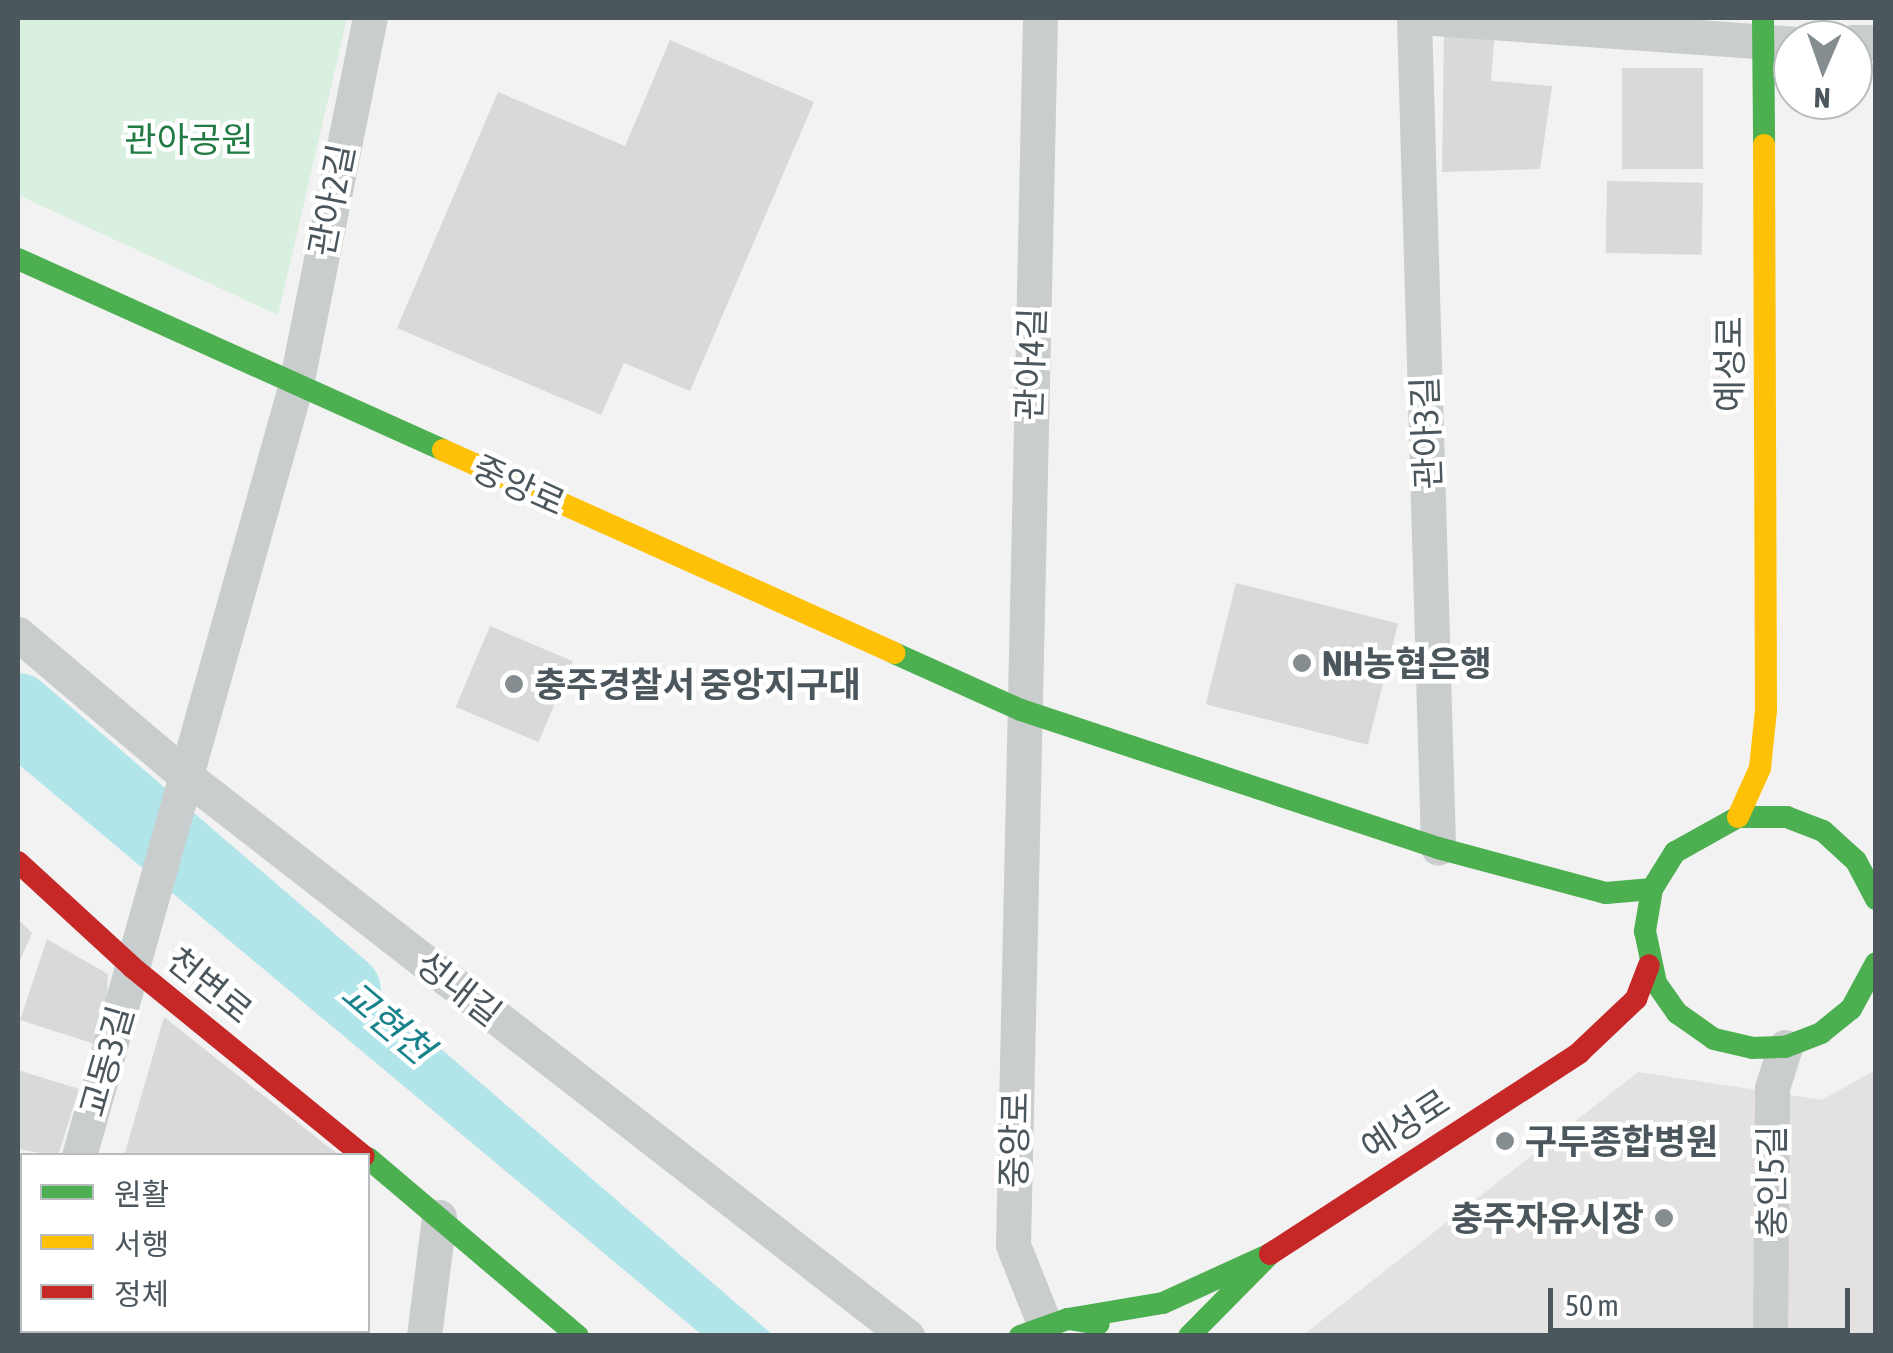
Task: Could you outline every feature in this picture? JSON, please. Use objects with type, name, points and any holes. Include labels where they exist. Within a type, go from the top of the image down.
[{"type":"street","name":"관아2길","points":[[185,782],[296,384],[370,18]]},
{"type":"street","name":"관아4길","points":[[1021,710],[1040,18]]},
{"type":"street","name":"관아3길","points":[[1414,18],[1438,848]]},
{"type":"street","points":[[1434,18],[1773,35]]},
{"type":"street","name":"예성로","points":[[1738,817],[1760,768],[1766,710],[1773,35]]},
{"type":"street","name":"중앙로","points":[[18,258],[1021,710],[1438,848],[1606,892],[1652,890]]},
{"type":"street","name":"성내길","points":[[18,634],[185,782],[906,1336]]},
{"type":"street","name":"중앙로","points":[[1021,710],[1013,1246],[1044,1326]]},
{"type":"street","name":"예성로","points":[[1766,710],[1780,786],[1802,821]]},
{"type":"street","name":"교동3길","points":[[80,1153],[185,782]]},
{"type":"street","points":[[1874,971],[1837,1022],[1769,1047],[1692,1025],[1666,998],[1649,965],[1645,920],[1652,890],[1686,842],[1738,817],[1802,821],[1849,852],[1876,899]]},
{"type":"street","name":"천변로","points":[[18,862],[132,966],[361,1153]]},
{"type":"street","name":"중앙로","points":[[1606,892],[1645,920]]},
{"type":"street","name":"예성로","points":[[1044,1326],[1163,1303],[1270,1254],[1579,1053],[1636,1000],[1649,965]]},
{"type":"street","name":"예성로","points":[[1579,1053],[1644,1028],[1692,1025]]},
{"type":"street","name":"충인5길","points":[[1769,1047],[1770,1336]]},
{"type":"street","name":"천변로","points":[[370,1160],[578,1336]]},
{"type":"street","points":[[424,1336],[439,1217]]},
{"type":"street","name":"예성로","points":[[1189,1336],[1270,1254]]},
{"type":"street","points":[[1044,1326],[1121,1336]]},
{"type":"shaded area","name":"충주자유시장","points":[[1875,1070],[1875,1335],[1302,1336],[1638,1072],[1822,1100]]},
{"type":"green space","name":"관아공원","points":[[18,18],[347,18],[278,315],[18,195]]},
{"type":"water","points":[[18,734],[133,829],[418,1029],[773,1335],[702,1335],[18,764]]},
{"type":"building","points":[[1444,28],[1495,33],[1491,81],[1552,86],[1540,169],[1442,172]]},
{"type":"building","points":[[670,40],[814,102],[690,391],[624,363],[601,415],[397,328],[498,92],[625,146]]},
{"type":"building","points":[[1622,68],[1703,68],[1703,169],[1622,169]]},
{"type":"building","points":[[1607,181],[1703,183],[1702,255],[1606,253]]},
{"type":"building","name":"NH농협은행","points":[[1236,583],[1398,623],[1368,745],[1206,704]]},
{"type":"building","name":"충주경찰서 중앙지구대","points":[[490,626],[573,661],[538,742],[456,707]]},
{"type":"building","points":[[18,919],[32,933],[18,965]]},
{"type":"building","points":[[47,939],[108,974],[104,1047],[20,1020]]},
{"type":"building","points":[[164,1017],[336,1153],[125,1153]]},
{"type":"building","points":[[18,1070],[79,1089],[59,1153],[18,1149]]},
{"type":"waterway","name":"교현천","points":[[18,709],[345,990]]},
{"type":"traffic: fast","points":[[1763,18],[1764,145]]},
{"type":"traffic: fast","points":[[18,259],[443,450]]},
{"type":"traffic: fast","points":[[894,653],[1021,710],[1438,848],[1606,893],[1652,889]]},
{"type":"traffic: fast","points":[[1876,899],[1856,861],[1823,831],[1787,817],[1738,817],[1675,852],[1652,889],[1645,931],[1656,983],[1677,1013],[1714,1039],[1752,1048],[1785,1047],[1821,1033],[1851,1009],[1876,963]]},
{"type":"traffic: fast","points":[[370,1160],[578,1336]]},
{"type":"traffic: fast","points":[[1068,1319],[1163,1303],[1270,1254],[1189,1336]]},
{"type":"traffic: fast","points":[[1020,1336],[1068,1319],[1099,1324]]},
{"type":"traffic: slow","points":[[1738,817],[1760,768],[1766,710],[1764,145]]},
{"type":"traffic: slow","points":[[443,450],[894,653]]},
{"type":"traffic: jam","points":[[18,862],[132,967],[360,1153]]},
{"type":"traffic: jam","points":[[1270,1254],[1579,1053],[1636,999],[1649,965]]},
{"type":"place","name":"NH농협은행","points":[[1302,663]]},
{"type":"place","name":"충주경찰서 중앙지구대","points":[[514,684]]},
{"type":"place","name":"구두종합병원","points":[[1505,1141]]},
{"type":"place","name":"충주자유시장","points":[[1664,1218]]}]
